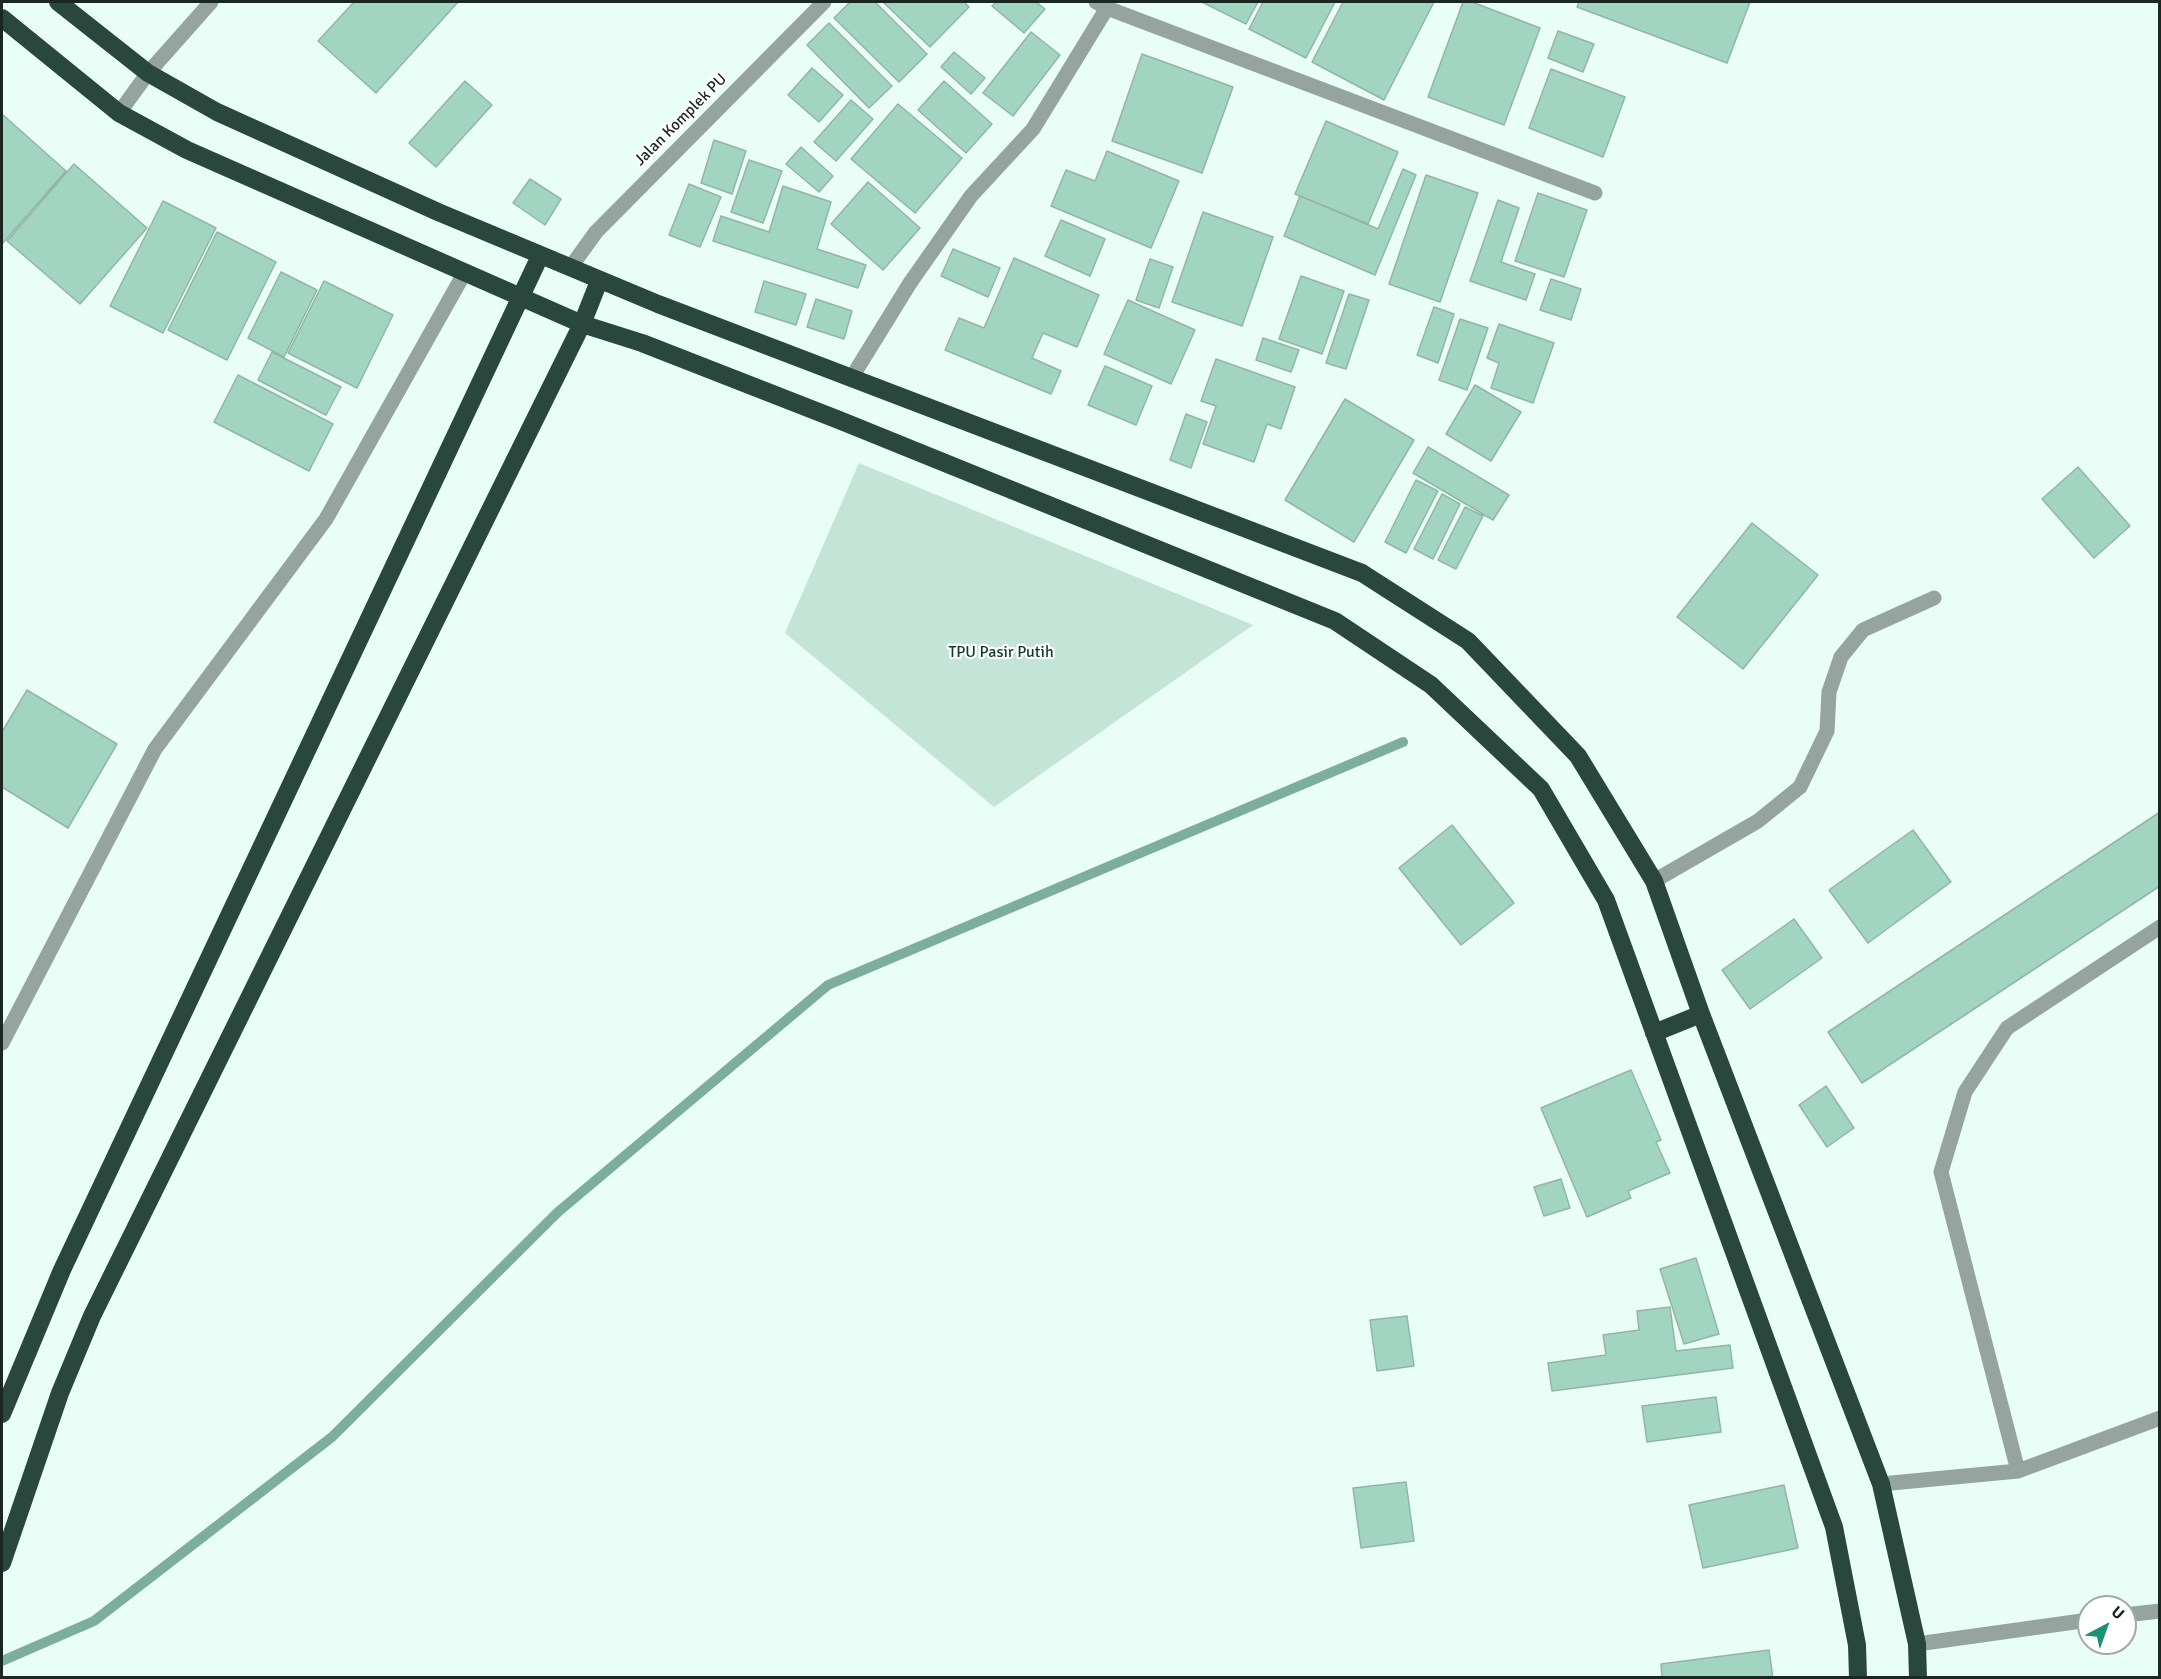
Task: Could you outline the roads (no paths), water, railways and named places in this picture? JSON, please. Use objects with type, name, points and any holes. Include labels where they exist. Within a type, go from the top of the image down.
[{"type":"highway","points":[[58,2],[148,73],[217,112],[600,281],[1362,573],[1468,642],[1578,756],[1654,881],[1701,1014],[1881,1484],[1917,1644],[1918,1677]]},
{"type":"highway","points":[[2,18],[118,112],[187,150],[582,324],[642,343],[839,420],[1335,621],[1431,685],[1540,789],[1606,900],[1834,1527],[1857,1645],[1858,1677]]},
{"type":"highway","points":[[2,1414],[62,1270],[540,256]]},
{"type":"highway","points":[[2,1563],[60,1393],[92,1316],[582,324],[600,281]]},
{"type":"highway","points":[[1654,1033],[1701,1014]]},
{"type":"street","name":"Jalan Komplek PU","points":[[570,268],[596,232],[824,2]]},
{"type":"street","points":[[118,112],[205,4]]},
{"type":"street","points":[[852,377],[910,283],[971,196],[1033,129],[1102,5],[1595,193]]},
{"type":"street","points":[[2,1043],[154,749],[326,519],[465,272]]},
{"type":"street","points":[[1654,881],[1758,821],[1800,787],[1827,731],[1829,692],[1841,657],[1863,630],[1934,598]]},
{"type":"street","points":[[2018,1471],[1941,1172],[1965,1092],[2007,1028],[2160,927]]},
{"type":"street","points":[[1881,1484],[2018,1471],[2160,1418]]},
{"type":"street","points":[[2137,1614],[2160,1611]]},
{"type":"street","points":[[1917,1644],[2077,1622]]},
{"type":"waterway","points":[[2,1661],[94,1621],[332,1437],[558,1212],[828,985],[1403,742]]},
{"type":"park label","name":"TPU Pasir Putih","points":[[1001,653]]}]
